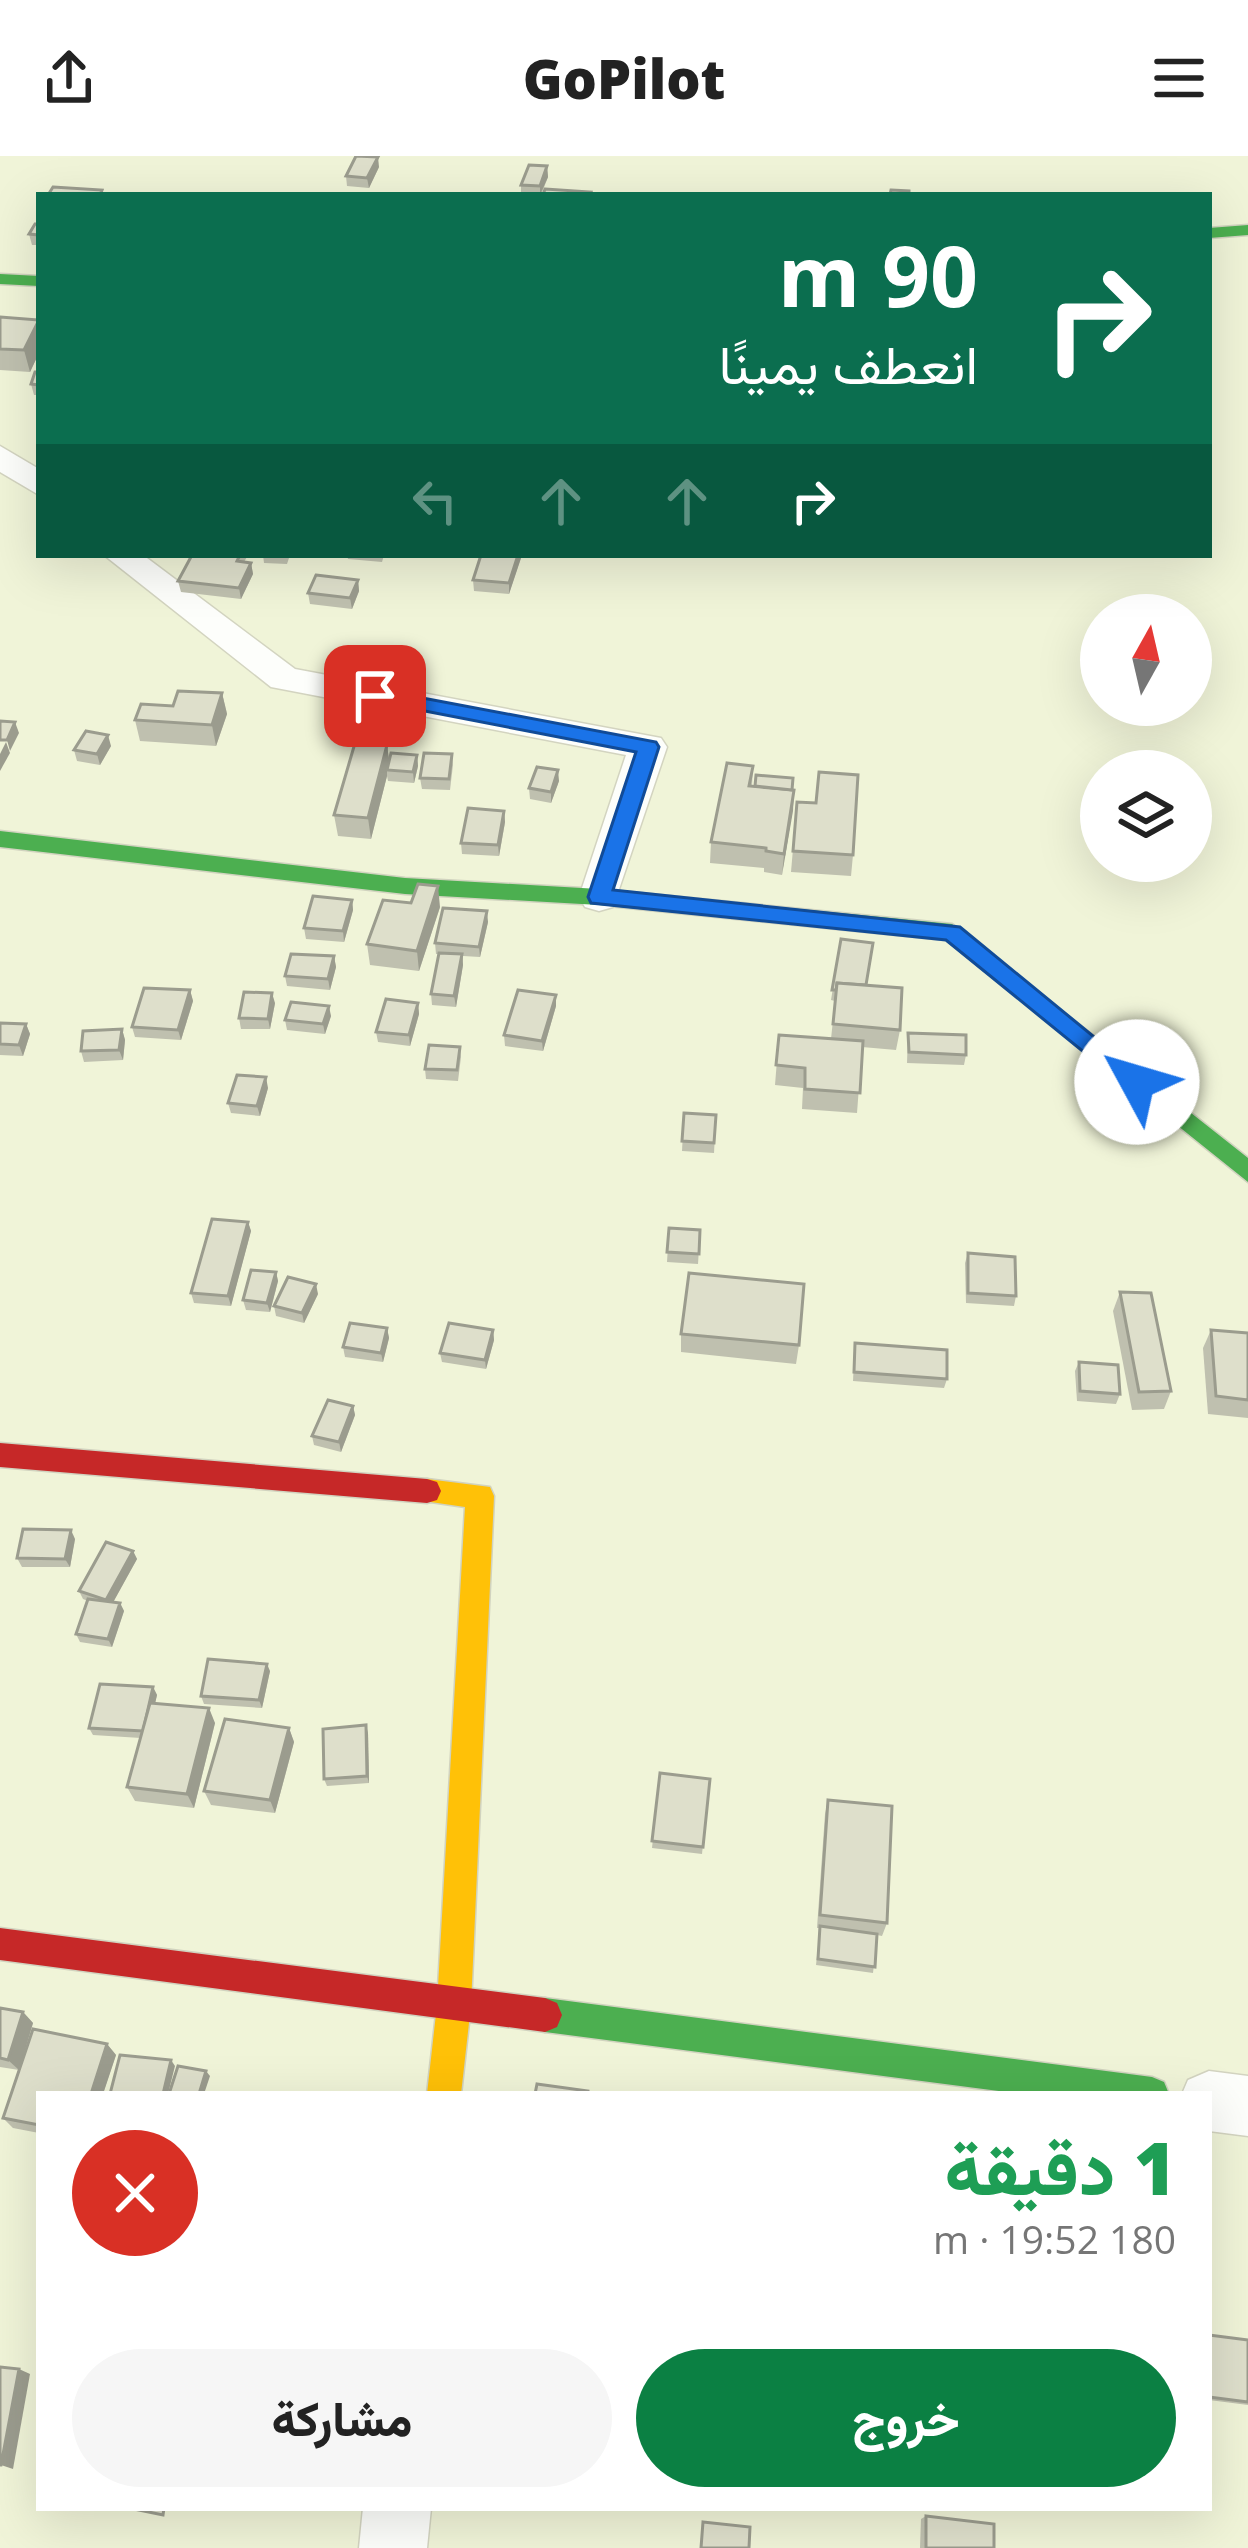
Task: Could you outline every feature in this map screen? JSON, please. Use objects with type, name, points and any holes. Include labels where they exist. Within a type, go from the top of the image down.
[{"type":"street","points":[[1212,233],[1248,230]]},
{"type":"street","points":[[0,278],[36,281]]},
{"type":"street","points":[[0,456],[36,483]]},
{"type":"street","points":[[126,558],[284,679],[648,747],[599,897]]},
{"type":"street","points":[[0,839],[405,886],[599,897],[952,932],[1248,1172]]},
{"type":"street","points":[[0,1455],[480,1496],[454,2005],[444,2091]]},
{"type":"street","points":[[0,1944],[1128,2091]]},
{"type":"street","points":[[1212,2101],[1248,2106]]},
{"type":"street","points":[[393,2548],[398,2511]]},
{"type":"shaded area","points":[[0,156],[1248,156],[1248,2548],[0,2548]]},
{"type":"building","points":[[356,156],[378,157],[367,178],[346,176]]},
{"type":"building","points":[[529,165],[547,166],[540,186],[521,185]]},
{"type":"building","points":[[53,187],[102,190],[101,192],[50,192]]},
{"type":"building","points":[[0,317],[36,320],[24,350],[0,349]]},
{"type":"building","points":[[190,558],[238,558],[251,563],[239,588],[178,581]]},
{"type":"building","points":[[480,558],[517,558],[509,583],[473,580]]},
{"type":"building","points":[[316,575],[358,580],[350,598],[308,593]]},
{"type":"building","points":[[178,691],[222,693],[212,725],[135,720],[141,704],[173,706]]},
{"type":"building","points":[[0,721],[15,722],[7,740],[0,740]]},
{"type":"building","points":[[86,731],[108,735],[97,754],[74,750]]},
{"type":"building","points":[[355,743],[387,745],[368,818],[334,815]]},
{"type":"building","points":[[391,753],[417,755],[413,772],[387,770]]},
{"type":"building","points":[[424,753],[452,754],[449,779],[420,778]]},
{"type":"building","points":[[727,763],[753,766],[749,786],[794,790],[784,854],[711,842]]},
{"type":"building","points":[[537,767],[558,770],[551,792],[529,788]]},
{"type":"building","points":[[819,772],[858,775],[853,855],[793,851],[797,802],[816,803]]},
{"type":"building","points":[[756,775],[793,778],[792,790],[755,786]]},
{"type":"building","points":[[468,808],[504,811],[498,845],[461,843]]},
{"type":"building","points":[[418,884],[438,886],[417,951],[367,944],[383,900],[411,903]]},
{"type":"building","points":[[313,896],[352,900],[343,931],[304,928]]},
{"type":"building","points":[[443,908],[487,911],[479,947],[435,943]]},
{"type":"building","points":[[841,939],[873,943],[866,985],[837,983],[832,990]]},
{"type":"building","points":[[439,953],[462,954],[454,996],[431,994]]},
{"type":"building","points":[[291,954],[334,956],[328,979],[285,976]]},
{"type":"building","points":[[837,983],[902,988],[900,1030],[833,1024]]},
{"type":"building","points":[[144,988],[190,990],[178,1030],[132,1027]]},
{"type":"building","points":[[518,990],[556,995],[542,1041],[504,1035]]},
{"type":"building","points":[[244,992],[272,993],[268,1019],[239,1018]]},
{"type":"building","points":[[386,999],[418,1003],[409,1035],[376,1032]]},
{"type":"building","points":[[291,1002],[329,1006],[323,1024],[285,1020]]},
{"type":"building","points":[[0,1023],[26,1024],[19,1045],[0,1044]]},
{"type":"building","points":[[122,1029],[119,1050],[81,1051],[83,1031]]},
{"type":"building","points":[[908,1033],[966,1035],[966,1055],[909,1052]]},
{"type":"building","points":[[779,1035],[863,1041],[860,1093],[805,1089],[805,1068],[776,1065]]},
{"type":"building","points":[[429,1045],[460,1047],[457,1070],[425,1069]]},
{"type":"building","points":[[237,1075],[266,1077],[257,1106],[228,1103]]},
{"type":"building","points":[[684,1113],[716,1115],[714,1143],[682,1141]]},
{"type":"building","points":[[212,1219],[248,1222],[228,1296],[191,1293]]},
{"type":"building","points":[[669,1228],[700,1230],[699,1254],[667,1252]]},
{"type":"building","points":[[968,1253],[1015,1257],[1016,1296],[968,1293]]},
{"type":"building","points":[[251,1270],[276,1272],[267,1303],[243,1300]]},
{"type":"building","points":[[689,1273],[804,1284],[799,1345],[681,1334]]},
{"type":"building","points":[[288,1277],[316,1284],[302,1313],[274,1306]]},
{"type":"building","points":[[1120,1292],[1151,1293],[1171,1391],[1139,1392]]},
{"type":"building","points":[[350,1323],[387,1328],[381,1353],[343,1347]]},
{"type":"building","points":[[449,1323],[493,1330],[485,1360],[440,1353]]},
{"type":"building","points":[[1211,1330],[1248,1333],[1248,1400],[1216,1396]]},
{"type":"building","points":[[855,1343],[947,1350],[947,1379],[854,1372]]},
{"type":"building","points":[[1079,1362],[1118,1365],[1120,1394],[1080,1391]]},
{"type":"building","points":[[328,1400],[353,1406],[339,1442],[312,1436]]},
{"type":"building","points":[[23,1529],[71,1530],[65,1559],[17,1558]]},
{"type":"building","points":[[106,1542],[133,1551],[106,1600],[79,1591]]},
{"type":"building","points":[[88,1599],[120,1603],[108,1639],[76,1634]]},
{"type":"building","points":[[208,1659],[267,1664],[259,1700],[201,1696]]},
{"type":"building","points":[[100,1684],[153,1687],[143,1731],[89,1728]]},
{"type":"building","points":[[150,1703],[209,1708],[187,1794],[127,1787]]},
{"type":"building","points":[[225,1719],[289,1728],[270,1800],[204,1791]]},
{"type":"building","points":[[366,1725],[367,1776],[324,1779],[323,1729]]},
{"type":"building","points":[[660,1773],[710,1779],[703,1847],[652,1841]]},
{"type":"building","points":[[828,1800],[892,1806],[887,1923],[820,1915]]},
{"type":"building","points":[[820,1926],[877,1934],[875,1967],[818,1959]]},
{"type":"building","points":[[0,2008],[23,2012],[8,2060],[0,2058]]},
{"type":"building","points":[[33,2029],[107,2044],[92,2091],[36,2091],[36,2124],[3,2118]]},
{"type":"building","points":[[120,2055],[171,2060],[164,2091],[111,2091]]},
{"type":"building","points":[[178,2066],[206,2071],[200,2091],[170,2091]]},
{"type":"building","points":[[537,2084],[588,2091],[536,2091]]},
{"type":"building","points":[[1212,2335],[1248,2340],[1248,2402],[1212,2397]]},
{"type":"building","points":[[0,2367],[19,2369],[1,2465],[0,2465]]},
{"type":"building","points":[[926,2516],[994,2524],[994,2548],[926,2548]]},
{"type":"building","points":[[703,2522],[750,2527],[749,2548],[701,2548]]},
{"type":"traffic: fast","points":[[1212,233],[1248,230]]},
{"type":"traffic: fast","points":[[0,279],[36,281]]},
{"type":"traffic: fast","points":[[0,839],[405,886],[599,897],[952,932],[1248,1172]]},
{"type":"traffic: fast","points":[[545,2015],[1129,2091]]},
{"type":"traffic: slow","points":[[427,1491],[480,1496],[454,2005],[444,2091]]},
{"type":"traffic: jam","points":[[0,1455],[427,1491]]},
{"type":"traffic: jam","points":[[0,1944],[545,2015]]},
{"type":"route","points":[[375,696],[648,747],[599,897],[952,932],[1137,1082]]}]
